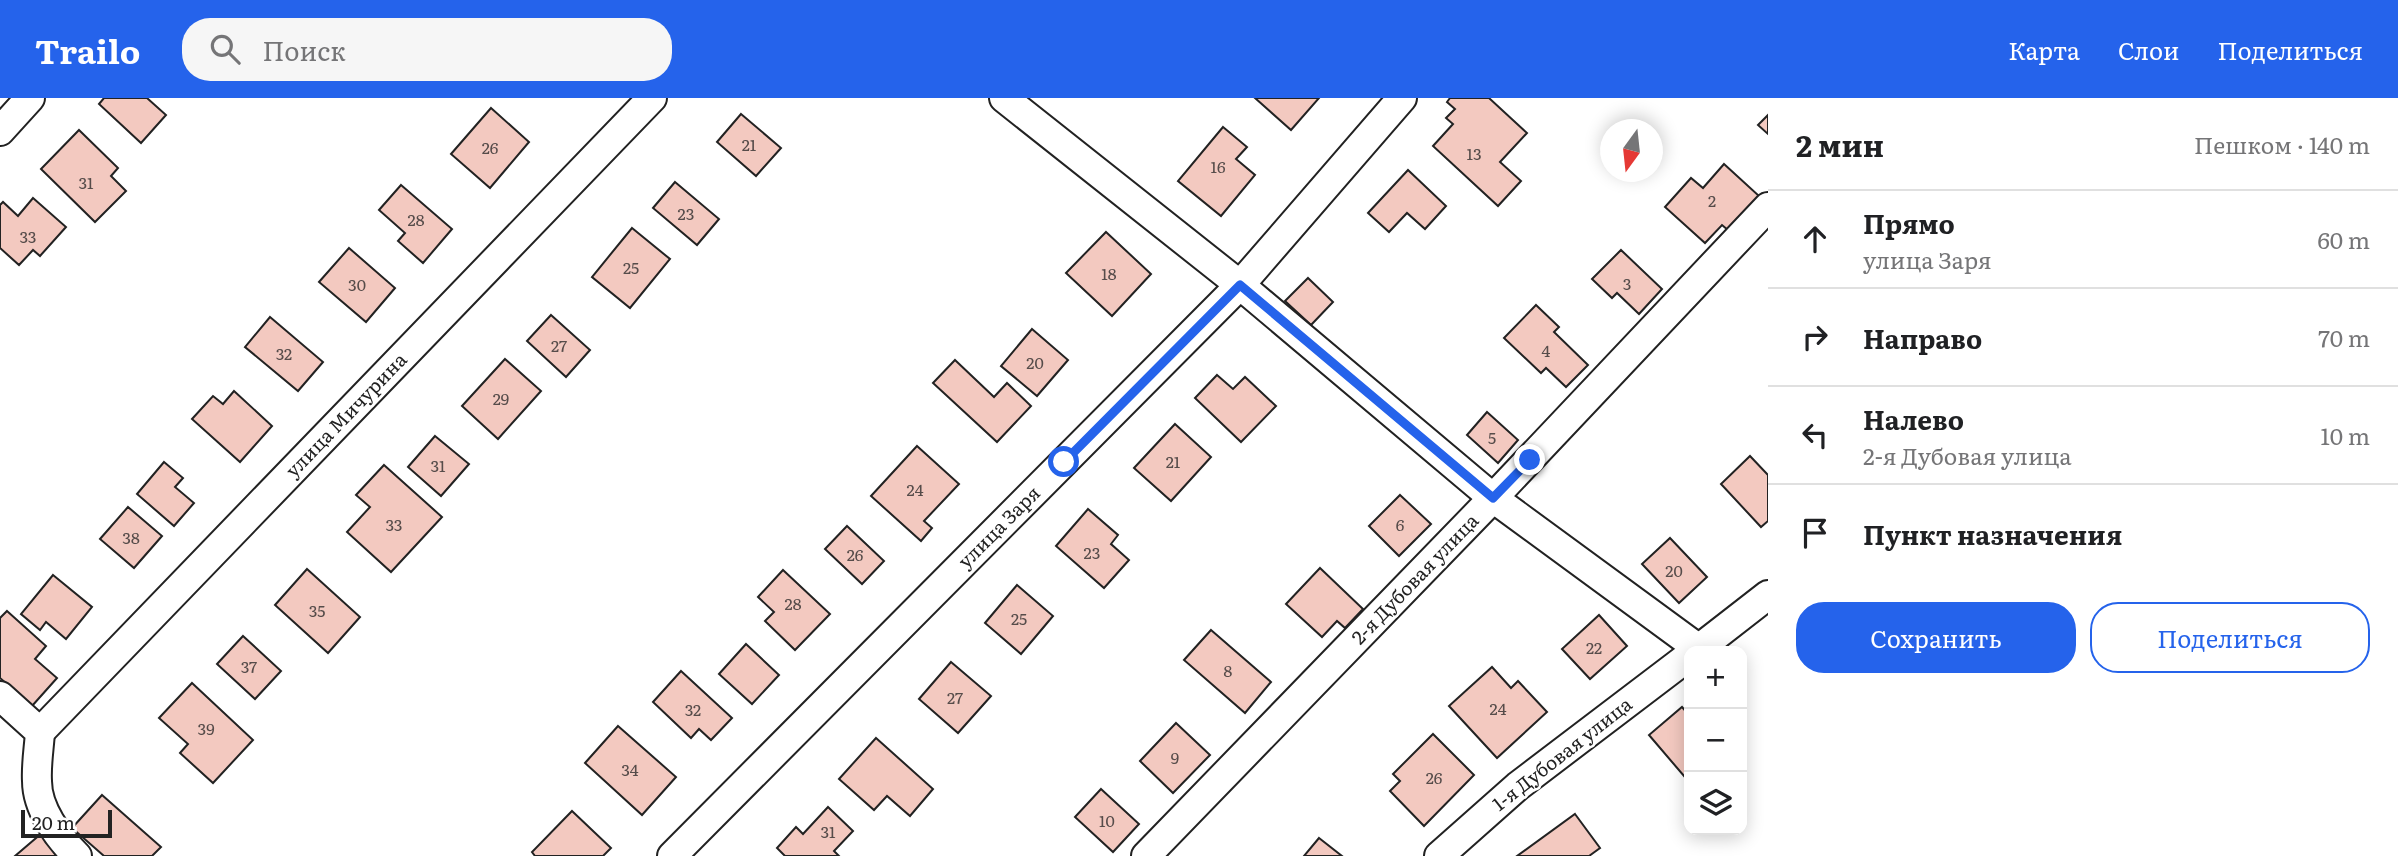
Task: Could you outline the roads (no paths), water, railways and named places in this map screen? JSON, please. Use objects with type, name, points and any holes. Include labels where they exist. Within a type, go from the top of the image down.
[{"type":"street","points":[[0,131],[30,98]]},
{"type":"street","name":"улица Мичурина","points":[[40,732],[652,98]]},
{"type":"street","points":[[1004,98],[1240,285],[1493,498],[1687,646]]},
{"type":"street","name":"улица Заря","points":[[672,856],[1240,285],[1402,98]]},
{"type":"street","name":"2-я Дубовая улица","points":[[1146,856],[1493,498],[1768,207]]},
{"type":"street","name":"1-я Дубовая улица","points":[[1703,646],[1768,595]]},
{"type":"street","name":"1-я Дубовая улица","points":[[1439,856],[1518,786],[1684,660]]},
{"type":"street","points":[[0,696],[40,732],[36,783],[45,814],[77,856]]}]
